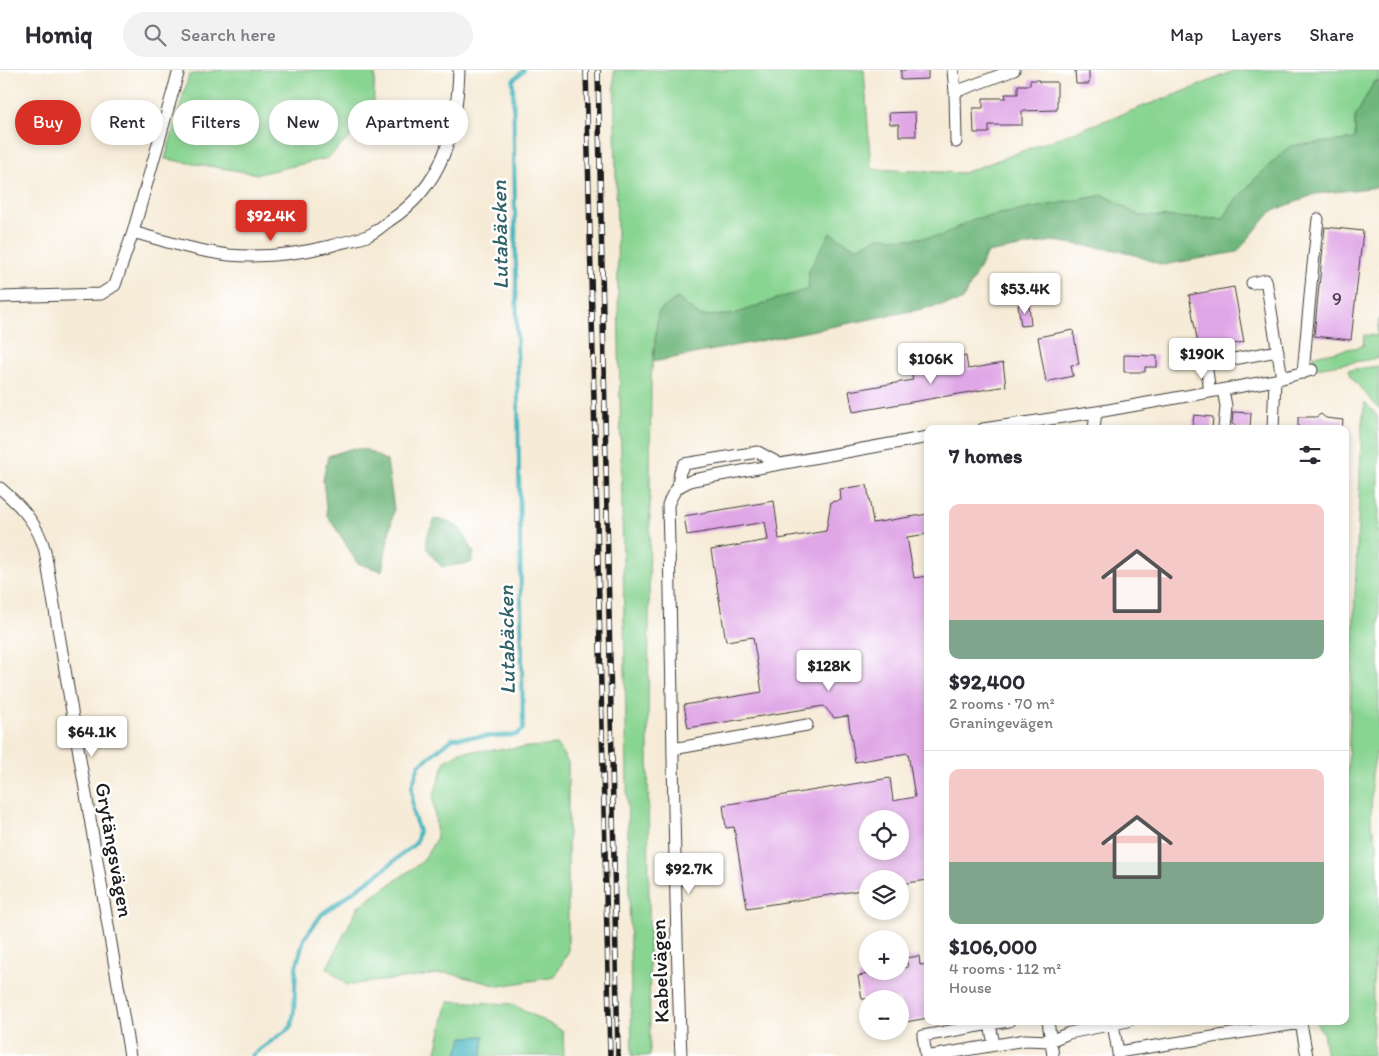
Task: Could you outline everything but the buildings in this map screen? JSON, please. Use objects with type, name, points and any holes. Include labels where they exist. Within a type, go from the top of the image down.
[{"type":"street","points":[[0,297],[101,294],[116,285],[180,70]]},
{"type":"street","points":[[133,232],[181,246],[228,255],[265,256],[311,251],[368,236],[404,212],[430,184],[448,145],[458,98],[459,70]]},
{"type":"street","points":[[953,70],[956,142]]},
{"type":"street","points":[[954,92],[1014,70]]},
{"type":"street","points":[[1010,425],[1223,390],[1308,371],[1312,274],[1318,219]]},
{"type":"street","points":[[1252,283],[1266,280],[1278,351],[1279,379],[1273,425]]},
{"type":"street","points":[[1210,392],[1206,364],[1278,351]]},
{"type":"street","points":[[1223,390],[1226,406],[1224,425]]},
{"type":"street","points":[[1094,425],[1096,412]]},
{"type":"street","points":[[678,486],[694,480],[924,438]]},
{"type":"street","name":"Kabelvägen","points":[[681,1056],[673,785],[674,734],[668,505],[672,494],[678,486],[680,472],[684,464],[758,452],[780,464]]},
{"type":"street","name":"Grytängsvägen","points":[[0,488],[28,516],[39,532],[45,551],[130,1056]]},
{"type":"street","points":[[673,749],[807,724]]},
{"type":"street","points":[[926,1056],[923,1036],[984,1025]]},
{"type":"street","points":[[990,1025],[994,1045]]},
{"type":"street","points":[[1048,1025],[1053,1056]]},
{"type":"street","points":[[931,1056],[1025,1040],[1050,1042],[1069,1032],[1108,1025]]},
{"type":"street","points":[[1113,1025],[1118,1054],[1241,1027],[1271,1025]]},
{"type":"street","points":[[1301,1025],[1307,1056]]},
{"type":"green space","points":[[220,70],[375,70],[374,100],[348,100],[348,139],[328,158],[258,174],[165,159],[173,131],[173,145],[259,145],[259,100],[182,100],[189,75]]},
{"type":"green space","points":[[614,70],[864,70],[871,169],[963,173],[1193,88],[1236,70],[1379,70],[1379,81],[1374,82],[1355,118],[1355,139],[1290,146],[1234,202],[1223,219],[1140,216],[1104,195],[974,219],[942,236],[909,239],[879,237],[809,270],[809,289],[733,315],[700,316],[677,298],[658,312],[651,377],[648,741],[650,1056],[632,1056]]},
{"type":"green space","points":[[1379,81],[1379,187],[1315,194],[1271,212],[1237,252],[1163,265],[1123,251],[1053,241],[987,253],[962,301],[653,362],[658,312],[677,298],[700,316],[732,315],[808,289],[809,270],[830,233],[856,248],[879,237],[909,239],[942,236],[974,219],[1104,195],[1140,216],[1223,219],[1234,202],[1290,146],[1355,139],[1355,118],[1374,82]]},
{"type":"green space","points":[[1379,319],[1379,358],[1316,368],[1313,356],[1363,346],[1364,335],[1377,336]]},
{"type":"green space","points":[[1379,366],[1379,409],[1350,376],[1348,370]]},
{"type":"green space","points":[[1365,402],[1377,416],[1379,459],[1379,739],[1372,774],[1371,825],[1377,843],[1379,913],[1373,983],[1373,1056],[1327,1056],[1323,1033],[1318,1025],[1349,1025],[1349,741],[1362,423]]},
{"type":"green space","points":[[353,448],[367,450],[387,461],[394,509],[382,571],[357,563],[327,516],[323,480],[328,456]]},
{"type":"green space","points":[[435,519],[443,520],[460,529],[474,553],[471,563],[442,567],[431,554],[426,544],[426,539]]},
{"type":"green space","points":[[557,745],[568,762],[568,952],[555,977],[499,986],[448,973],[347,985],[327,968],[358,907],[423,861],[437,837],[433,798],[445,761],[460,752]]},
{"type":"green space","points":[[448,1001],[512,1004],[563,1031],[564,1056],[482,1056],[483,1036],[463,1037],[456,1056],[435,1056]]},
{"type":"water","points":[[484,1036],[482,1056],[456,1056],[463,1037]]},
{"type":"waterway","name":"Lutabäcken","points":[[251,1056],[291,1027],[294,1012],[296,967],[304,939],[322,914],[382,871],[416,843],[419,831],[413,814],[412,786],[419,765],[453,738],[516,735],[523,729],[513,80],[524,70]]},
{"type":"railway","points":[[586,70],[610,1056]]},
{"type":"railway","points":[[598,70],[618,1056]]}]
